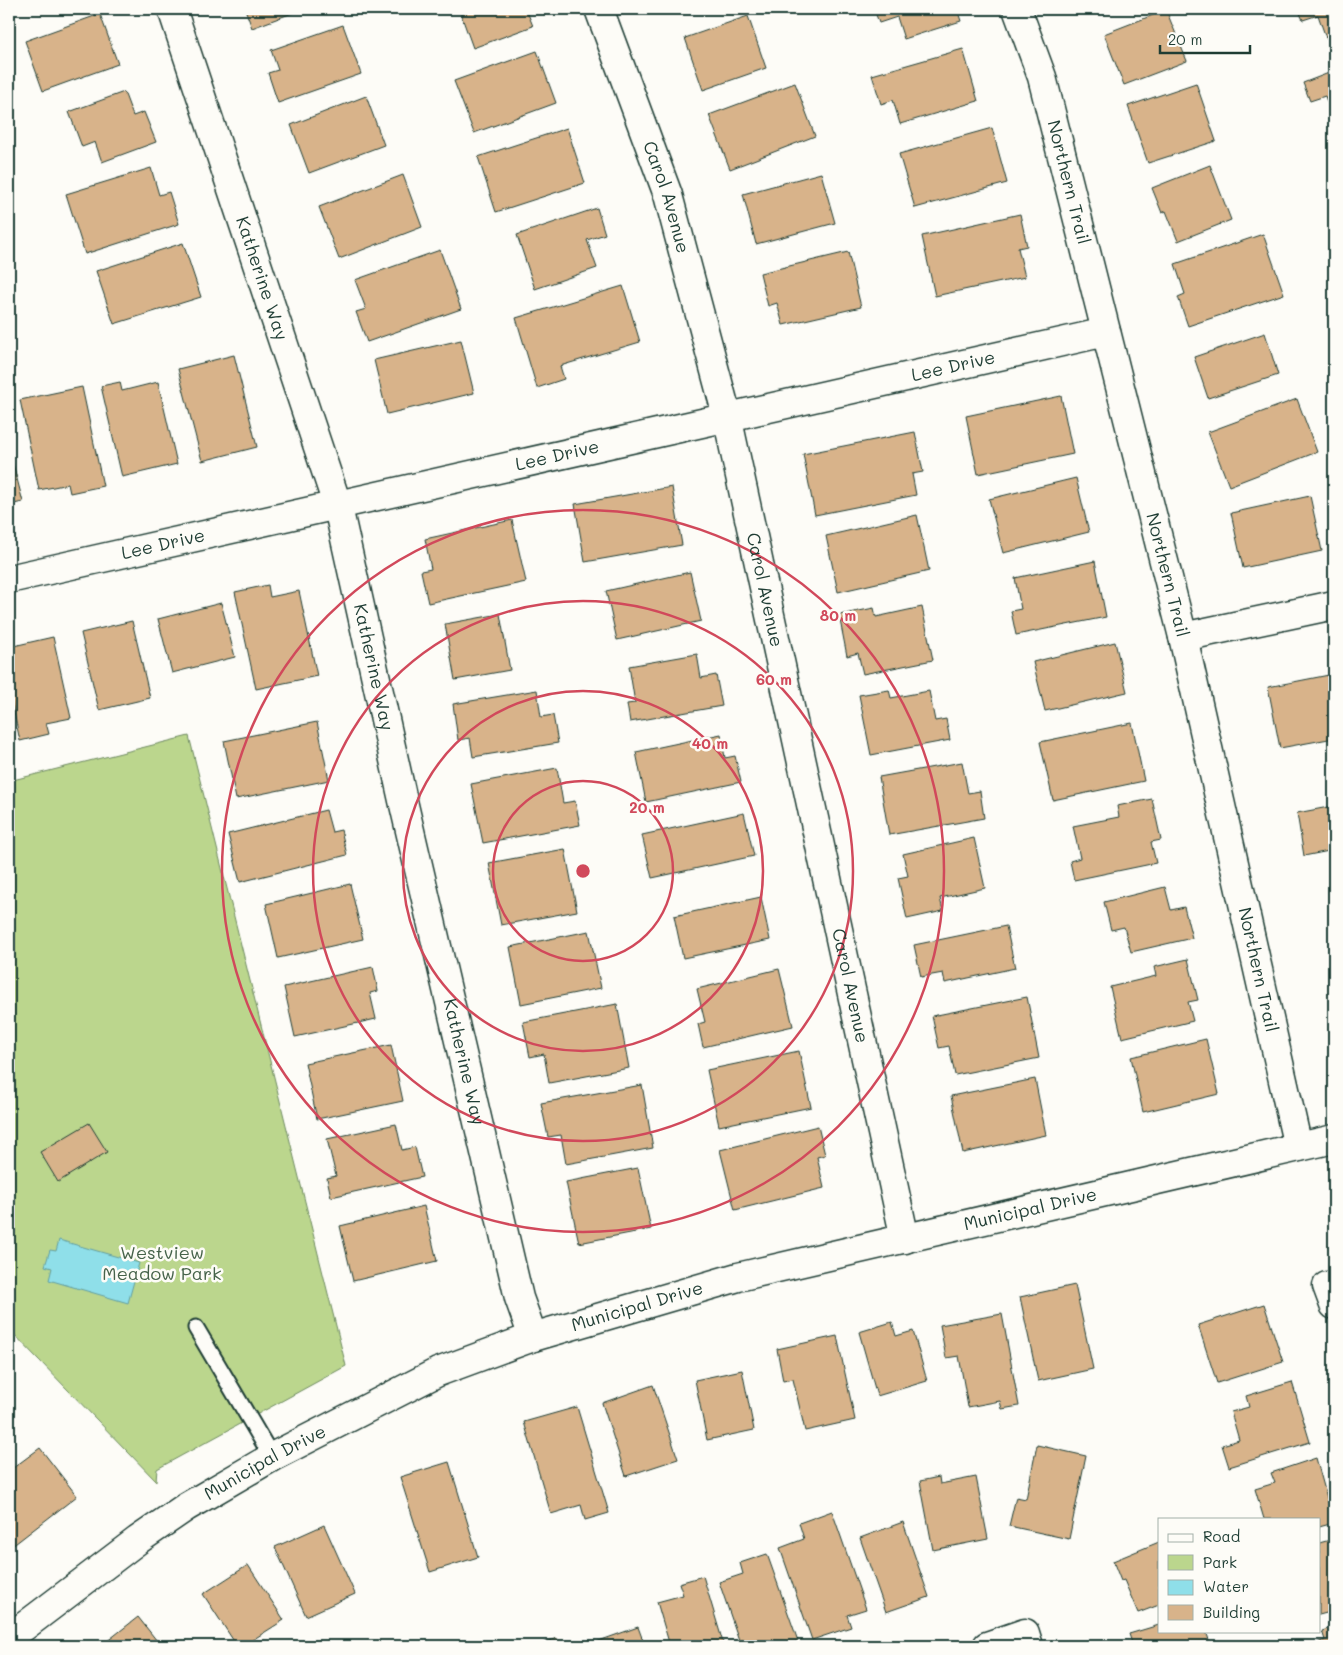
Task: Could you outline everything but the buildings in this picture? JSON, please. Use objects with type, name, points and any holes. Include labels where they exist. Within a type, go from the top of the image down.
[{"type":"street","name":"Katherine Way","points":[[172,9],[338,507],[404,805],[519,1298],[533,1337]]},
{"type":"street","name":"Carol Avenue","points":[[599,9],[668,195],[727,416],[905,1239]]},
{"type":"street","name":"Northern Trail","points":[[1017,9],[1042,77],[1183,637],[1298,1147]]},
{"type":"street","name":"Lee Drive","points":[[9,580],[338,507],[727,416],[1106,332]]},
{"type":"street","points":[[1183,637],[1334,605]]},
{"type":"street","name":"Municipal Drive","points":[[9,1638],[138,1540],[186,1507],[272,1457],[438,1372],[533,1337],[738,1277],[1334,1140]]},
{"type":"street","points":[[987,1646],[1027,1640]]},
{"type":"lane","points":[[196,1328],[272,1457]]},
{"type":"green space","name":"Westview Meadow Park","points":[[189,736],[346,1366],[157,1469],[156,1481],[9,1329],[9,781]]},
{"type":"water","points":[[59,1240],[139,1263],[128,1303],[49,1280],[52,1268],[45,1266],[50,1250],[56,1251]]}]
